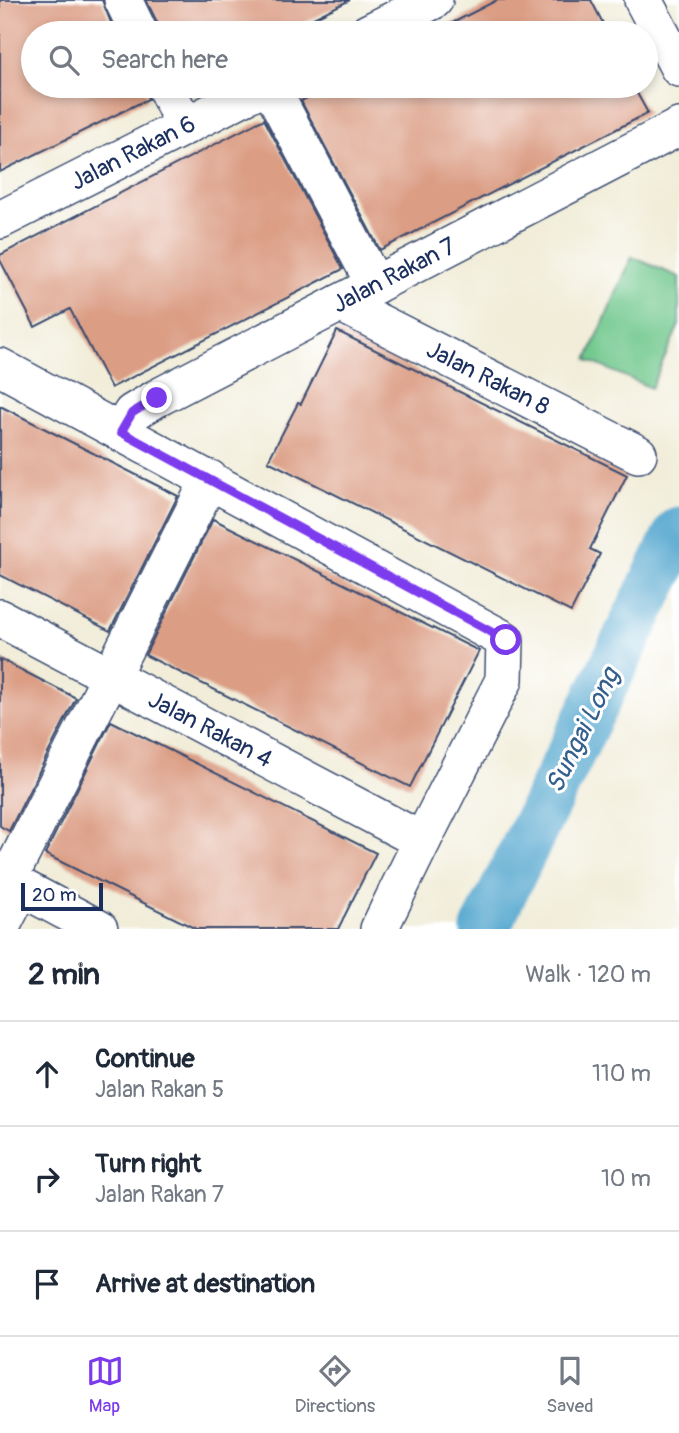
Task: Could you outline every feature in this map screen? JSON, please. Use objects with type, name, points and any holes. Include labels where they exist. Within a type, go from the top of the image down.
[{"type":"street","points":[[122,0],[133,21]]},
{"type":"street","points":[[392,21],[433,0]]},
{"type":"street","points":[[643,0],[654,21]]},
{"type":"street","points":[[658,28],[679,68]]},
{"type":"street","points":[[171,98],[185,126]]},
{"type":"street","name":"Jalan Rakan 6","points":[[0,220],[240,98]]},
{"type":"street","points":[[276,98],[375,285]]},
{"type":"street","name":"Jalan Rakan 7","points":[[121,432],[132,413],[679,127]]},
{"type":"street","name":"Jalan Rakan 8","points":[[340,303],[638,454]]},
{"type":"street","points":[[0,367],[506,640],[504,680],[379,929]]},
{"type":"street","points":[[0,929],[10,882],[210,479]]},
{"type":"street","name":"Jalan Rakan 4","points":[[0,618],[422,841]]},
{"type":"street","points":[[10,882],[99,929]]},
{"type":"green space","points":[[632,257],[679,277],[679,325],[651,388],[587,360]]},
{"type":"building","points":[[0,0],[102,0],[110,21],[21,21],[21,98],[148,99],[0,172]]},
{"type":"building","points":[[146,0],[350,0],[307,21],[156,21]]},
{"type":"building","points":[[497,0],[591,0],[602,21],[456,21]]},
{"type":"building","points":[[307,98],[640,98],[648,113],[380,250],[301,101]]},
{"type":"building","points":[[264,119],[343,269],[111,388],[70,309],[35,327],[0,260],[0,255]]},
{"type":"building","points":[[337,331],[627,475],[590,549],[600,554],[571,612],[268,461],[298,403],[301,404]]},
{"type":"building","points":[[0,406],[178,496],[110,631],[0,575]]},
{"type":"building","points":[[213,519],[479,651],[410,787],[145,655]]},
{"type":"building","points":[[0,659],[76,698],[9,831],[0,826]]},
{"type":"building","points":[[111,721],[376,853],[338,929],[196,929],[45,854]]},
{"type":"waterway","name":"Sungai Long","points":[[485,929],[679,531]]},
{"type":"route","points":[[157,398],[132,413],[121,432],[506,640]]}]
